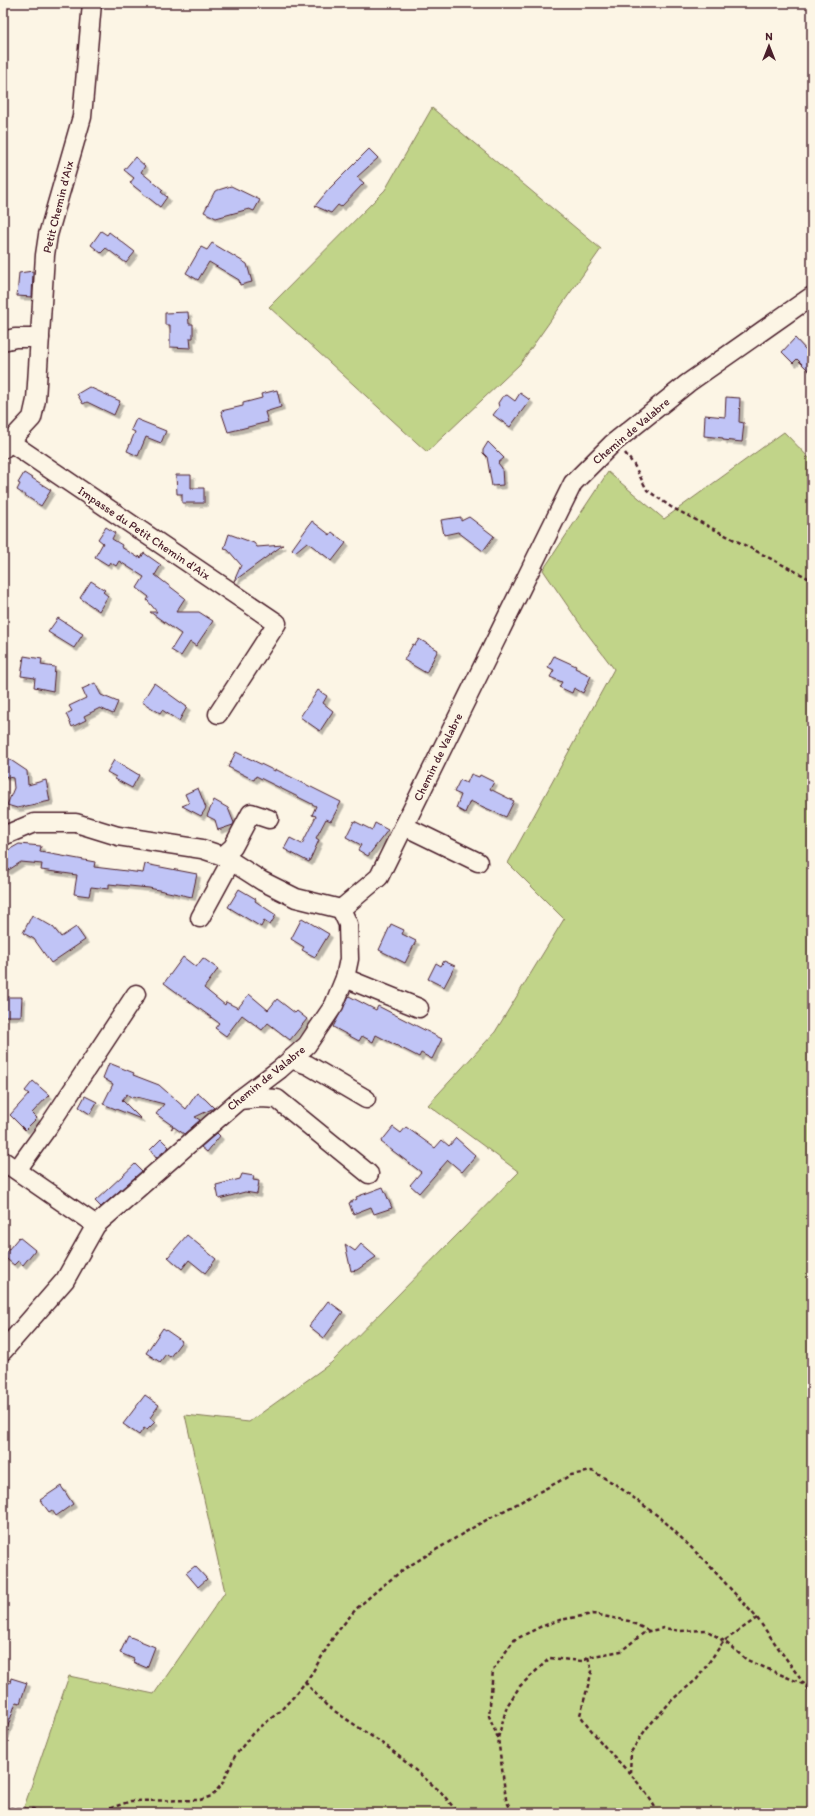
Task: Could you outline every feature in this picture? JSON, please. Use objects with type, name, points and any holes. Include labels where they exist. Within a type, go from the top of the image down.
[{"type":"street","name":"Petit Chemin d'Aix","points":[[7,446],[32,418],[36,400],[45,255],[48,235],[82,117],[92,3]]},
{"type":"street","name":"Chemin de Valabre","points":[[3,1351],[65,1280],[96,1225],[239,1100],[307,1045],[334,1005],[349,959],[348,924],[341,909],[379,877],[573,483],[615,441],[688,383],[812,296]]},
{"type":"street","points":[[3,341],[15,338],[40,338]]},
{"type":"street","name":"Impasse du Petit Chemin d'Aix","points":[[7,446],[277,624],[218,714]]},
{"type":"street","points":[[200,918],[227,858],[251,813],[269,819]]},
{"type":"street","points":[[3,836],[34,823],[76,823],[118,836],[202,849],[227,858],[262,881],[296,898],[341,909]]},
{"type":"street","points":[[404,826],[478,862]]},
{"type":"street","points":[[344,978],[419,1008]]},
{"type":"street","points":[[96,1225],[10,1166],[48,1127],[136,994]]},
{"type":"street","points":[[291,1059],[308,1065],[366,1098]]},
{"type":"street","points":[[239,1100],[261,1098],[277,1099],[369,1174]]},
{"type":"path","points":[[615,441],[634,465],[647,490],[659,499],[671,507],[812,580]]},
{"type":"path","points":[[97,1813],[131,1801],[200,1800],[212,1796],[222,1784],[235,1756],[252,1734],[280,1711],[305,1682],[334,1636],[356,1609],[404,1569],[479,1524],[571,1475],[592,1471],[615,1484],[662,1519],[736,1594],[757,1618],[812,1695]]},
{"type":"path","points":[[512,1813],[506,1798],[498,1738],[489,1716],[493,1670],[514,1640],[540,1627],[560,1620],[593,1614],[629,1621],[650,1631]]},
{"type":"path","points":[[630,1773],[631,1752],[646,1728],[673,1699],[697,1679],[724,1640],[757,1618]]},
{"type":"path","points":[[498,1738],[507,1706],[520,1686],[550,1658],[582,1661],[588,1657],[621,1651],[645,1632],[664,1628],[680,1631],[706,1630],[724,1640],[746,1660],[812,1688]]},
{"type":"path","points":[[588,1657],[592,1671],[580,1715],[605,1747],[630,1773],[651,1800],[658,1813]]},
{"type":"path","points":[[305,1682],[327,1706],[389,1748],[441,1792],[458,1813]]},
{"type":"path","points":[[3,1808],[33,1809],[46,1813]]},
{"type":"green space","points":[[432,108],[601,249],[520,364],[427,452],[269,307],[385,190]]},
{"type":"green space","points":[[784,432],[812,461],[812,1813],[22,1813],[69,1676],[154,1694],[225,1592],[185,1415],[249,1422],[331,1363],[519,1172],[428,1105],[495,1032],[564,919],[508,863],[614,669],[580,624],[543,570],[608,472],[664,519]]},
{"type":"building","points":[[369,149],[378,158],[357,177],[364,183],[341,207],[338,205],[331,213],[315,206],[329,189]]},
{"type":"building","points":[[135,157],[145,166],[141,172],[163,190],[161,192],[167,197],[160,207],[130,183],[134,178],[124,170]]},
{"type":"building","points":[[231,186],[260,200],[254,211],[249,209],[216,218],[204,212],[215,191]]},
{"type":"building","points":[[101,231],[107,235],[109,232],[135,252],[126,263],[106,248],[101,253],[91,245]]},
{"type":"building","points":[[212,243],[247,264],[252,282],[240,285],[239,280],[209,262],[198,280],[186,273],[201,247],[207,250]]},
{"type":"building","points":[[33,271],[32,297],[17,296],[19,273]]},
{"type":"building","points":[[188,312],[189,324],[193,324],[193,338],[190,338],[191,348],[170,347],[170,325],[165,325],[165,313]]},
{"type":"building","points":[[795,338],[806,350],[812,345],[812,374],[797,359],[793,363],[782,352]]},
{"type":"building","points":[[89,387],[120,401],[114,415],[87,402],[83,404],[77,394]]},
{"type":"building","points":[[277,390],[281,407],[265,412],[268,422],[228,432],[221,411],[243,406],[243,403],[262,398],[261,394]]},
{"type":"building","points":[[520,393],[530,400],[510,427],[493,415],[499,407],[498,403],[502,397],[507,395],[515,401]]},
{"type":"building","points":[[726,397],[740,398],[739,422],[744,423],[742,442],[704,436],[705,415],[725,417]]},
{"type":"building","points":[[136,419],[166,431],[161,443],[146,437],[138,456],[127,451],[135,432],[131,430]]},
{"type":"building","points":[[488,442],[504,458],[498,463],[502,468],[503,485],[492,486],[487,457],[483,453],[483,450]]},
{"type":"building","points":[[24,473],[51,490],[41,506],[17,490],[20,484],[18,483]]},
{"type":"building","points":[[176,475],[191,475],[191,488],[204,488],[204,503],[182,503],[182,494],[177,494]]},
{"type":"building","points":[[461,517],[461,521],[469,517],[494,536],[483,551],[458,532],[444,535],[441,520]]},
{"type":"building","points":[[312,521],[330,535],[332,532],[346,543],[332,561],[307,542],[295,552],[292,549]]},
{"type":"building","points":[[106,527],[115,533],[112,539],[122,545],[121,547],[139,558],[139,556],[141,558],[144,553],[161,565],[155,575],[185,598],[176,612],[199,612],[213,621],[196,646],[190,642],[181,656],[171,650],[181,634],[150,612],[157,612],[147,600],[149,597],[137,588],[144,577],[119,561],[116,566],[110,562],[108,565],[95,557],[103,543],[98,539]]},
{"type":"building","points":[[229,534],[254,543],[257,547],[283,545],[234,581],[241,565],[228,550],[224,549]]},
{"type":"building","points":[[91,581],[105,590],[103,592],[108,596],[99,611],[80,598]]},
{"type":"building","points":[[58,618],[83,634],[74,648],[48,632]]},
{"type":"building","points":[[419,639],[438,650],[426,673],[404,660],[413,644],[415,645]]},
{"type":"building","points":[[24,656],[42,659],[41,665],[55,667],[53,691],[34,687],[35,678],[21,676]]},
{"type":"building","points":[[554,656],[576,666],[575,668],[591,676],[583,693],[574,688],[572,693],[559,687],[562,682],[550,677],[554,670],[548,667]]},
{"type":"building","points":[[95,683],[101,695],[118,702],[113,714],[100,708],[84,716],[86,720],[72,727],[66,714],[72,711],[69,706],[86,698],[82,689]]},
{"type":"building","points":[[154,683],[187,707],[179,721],[162,710],[160,713],[142,702]]},
{"type":"building","points":[[318,690],[327,696],[323,703],[333,711],[320,731],[300,717]]},
{"type":"building","points":[[236,752],[275,771],[275,769],[341,802],[331,821],[326,819],[316,838],[319,840],[309,862],[284,849],[290,838],[302,844],[316,816],[312,815],[316,806],[256,776],[254,780],[228,767]]},
{"type":"building","points":[[3,755],[27,771],[28,785],[46,780],[50,801],[17,808],[7,805],[14,788],[13,778],[3,776]]},
{"type":"building","points":[[114,760],[139,775],[132,788],[115,779],[116,777],[107,772]]},
{"type":"building","points":[[471,774],[479,777],[480,775],[494,782],[490,789],[514,801],[506,817],[470,801],[465,813],[456,808],[461,795],[454,792],[460,780],[467,783]]},
{"type":"building","points":[[198,788],[206,808],[201,816],[182,806],[189,803],[185,794]]},
{"type":"building","points":[[214,800],[228,808],[234,823],[233,825],[218,830],[215,820],[207,816]]},
{"type":"building","points":[[354,821],[372,830],[375,823],[388,830],[368,856],[358,850],[361,845],[346,837]]},
{"type":"building","points":[[19,844],[41,846],[40,852],[95,862],[94,867],[143,873],[145,864],[197,874],[192,897],[149,888],[109,884],[109,889],[91,887],[89,896],[74,894],[77,875],[41,870],[42,864],[21,862],[7,871],[3,864],[3,853]]},
{"type":"building","points":[[239,889],[256,899],[255,901],[276,915],[270,925],[264,921],[261,927],[228,907]]},
{"type":"building","points":[[32,915],[53,927],[61,937],[76,927],[85,940],[51,963],[34,939],[23,933]]},
{"type":"building","points":[[302,918],[329,934],[315,957],[302,950],[304,947],[291,939]]},
{"type":"building","points":[[391,924],[404,930],[402,934],[416,941],[405,963],[379,950]]},
{"type":"building","points":[[183,957],[196,967],[203,958],[218,969],[204,988],[225,1005],[226,1002],[238,1008],[249,994],[268,1010],[277,999],[295,1013],[297,1011],[307,1019],[290,1040],[268,1023],[262,1030],[242,1015],[226,1036],[215,1028],[219,1023],[164,983]]},
{"type":"building","points":[[444,961],[455,966],[444,987],[428,979],[436,963],[441,966]]},
{"type":"building","points":[[349,996],[376,1010],[378,1006],[442,1039],[432,1059],[421,1053],[419,1057],[376,1035],[373,1042],[362,1036],[359,1041],[333,1027]]},
{"type":"building","points":[[3,997],[22,997],[21,1016],[3,1016]]},
{"type":"building","points":[[109,1063],[134,1073],[133,1075],[159,1085],[186,1109],[197,1093],[214,1108],[195,1117],[200,1120],[184,1134],[174,1127],[171,1129],[173,1126],[156,1114],[164,1104],[133,1096],[132,1098],[127,1094],[122,1100],[141,1119],[103,1104],[113,1084],[103,1078]]},
{"type":"building","points":[[33,1081],[49,1095],[32,1113],[37,1118],[25,1130],[10,1115],[29,1094],[25,1091]]},
{"type":"building","points":[[85,1096],[97,1102],[90,1114],[79,1107]]},
{"type":"building","points":[[393,1127],[401,1133],[406,1127],[435,1148],[442,1140],[449,1146],[456,1138],[476,1156],[462,1172],[448,1160],[419,1193],[410,1185],[421,1172],[381,1142]]},
{"type":"building","points":[[217,1133],[220,1136],[207,1152],[201,1147]]},
{"type":"building","points":[[161,1139],[169,1147],[156,1158],[150,1150]]},
{"type":"building","points":[[135,1164],[142,1171],[101,1207],[95,1201]]},
{"type":"building","points":[[242,1174],[254,1176],[253,1180],[259,1181],[257,1194],[245,1192],[219,1199],[216,1185],[240,1179]]},
{"type":"building","points":[[383,1187],[392,1208],[374,1214],[371,1207],[353,1214],[349,1203],[357,1199],[356,1197]]},
{"type":"building","points":[[187,1235],[216,1259],[205,1273],[189,1260],[182,1269],[168,1257]]},
{"type":"building","points":[[19,1237],[35,1250],[23,1265],[18,1261],[14,1265],[3,1256]]},
{"type":"building","points":[[345,1244],[355,1251],[361,1244],[376,1257],[357,1270],[351,1271]]},
{"type":"building","points":[[328,1301],[343,1312],[324,1338],[309,1326]]},
{"type":"building","points":[[163,1328],[182,1341],[170,1357],[166,1354],[160,1362],[146,1353]]},
{"type":"building","points":[[145,1395],[159,1405],[150,1418],[155,1422],[147,1430],[144,1428],[139,1435],[123,1424]]},
{"type":"building","points":[[61,1486],[73,1504],[56,1516],[52,1510],[49,1512],[40,1500]]},
{"type":"building","points":[[195,1566],[207,1579],[198,1587],[186,1573]]},
{"type":"building","points":[[128,1636],[155,1647],[147,1668],[133,1662],[134,1659],[120,1653]]},
{"type":"building","points":[[11,1678],[27,1683],[20,1703],[16,1702],[5,1735],[3,1735],[3,1681],[10,1683]]}]
